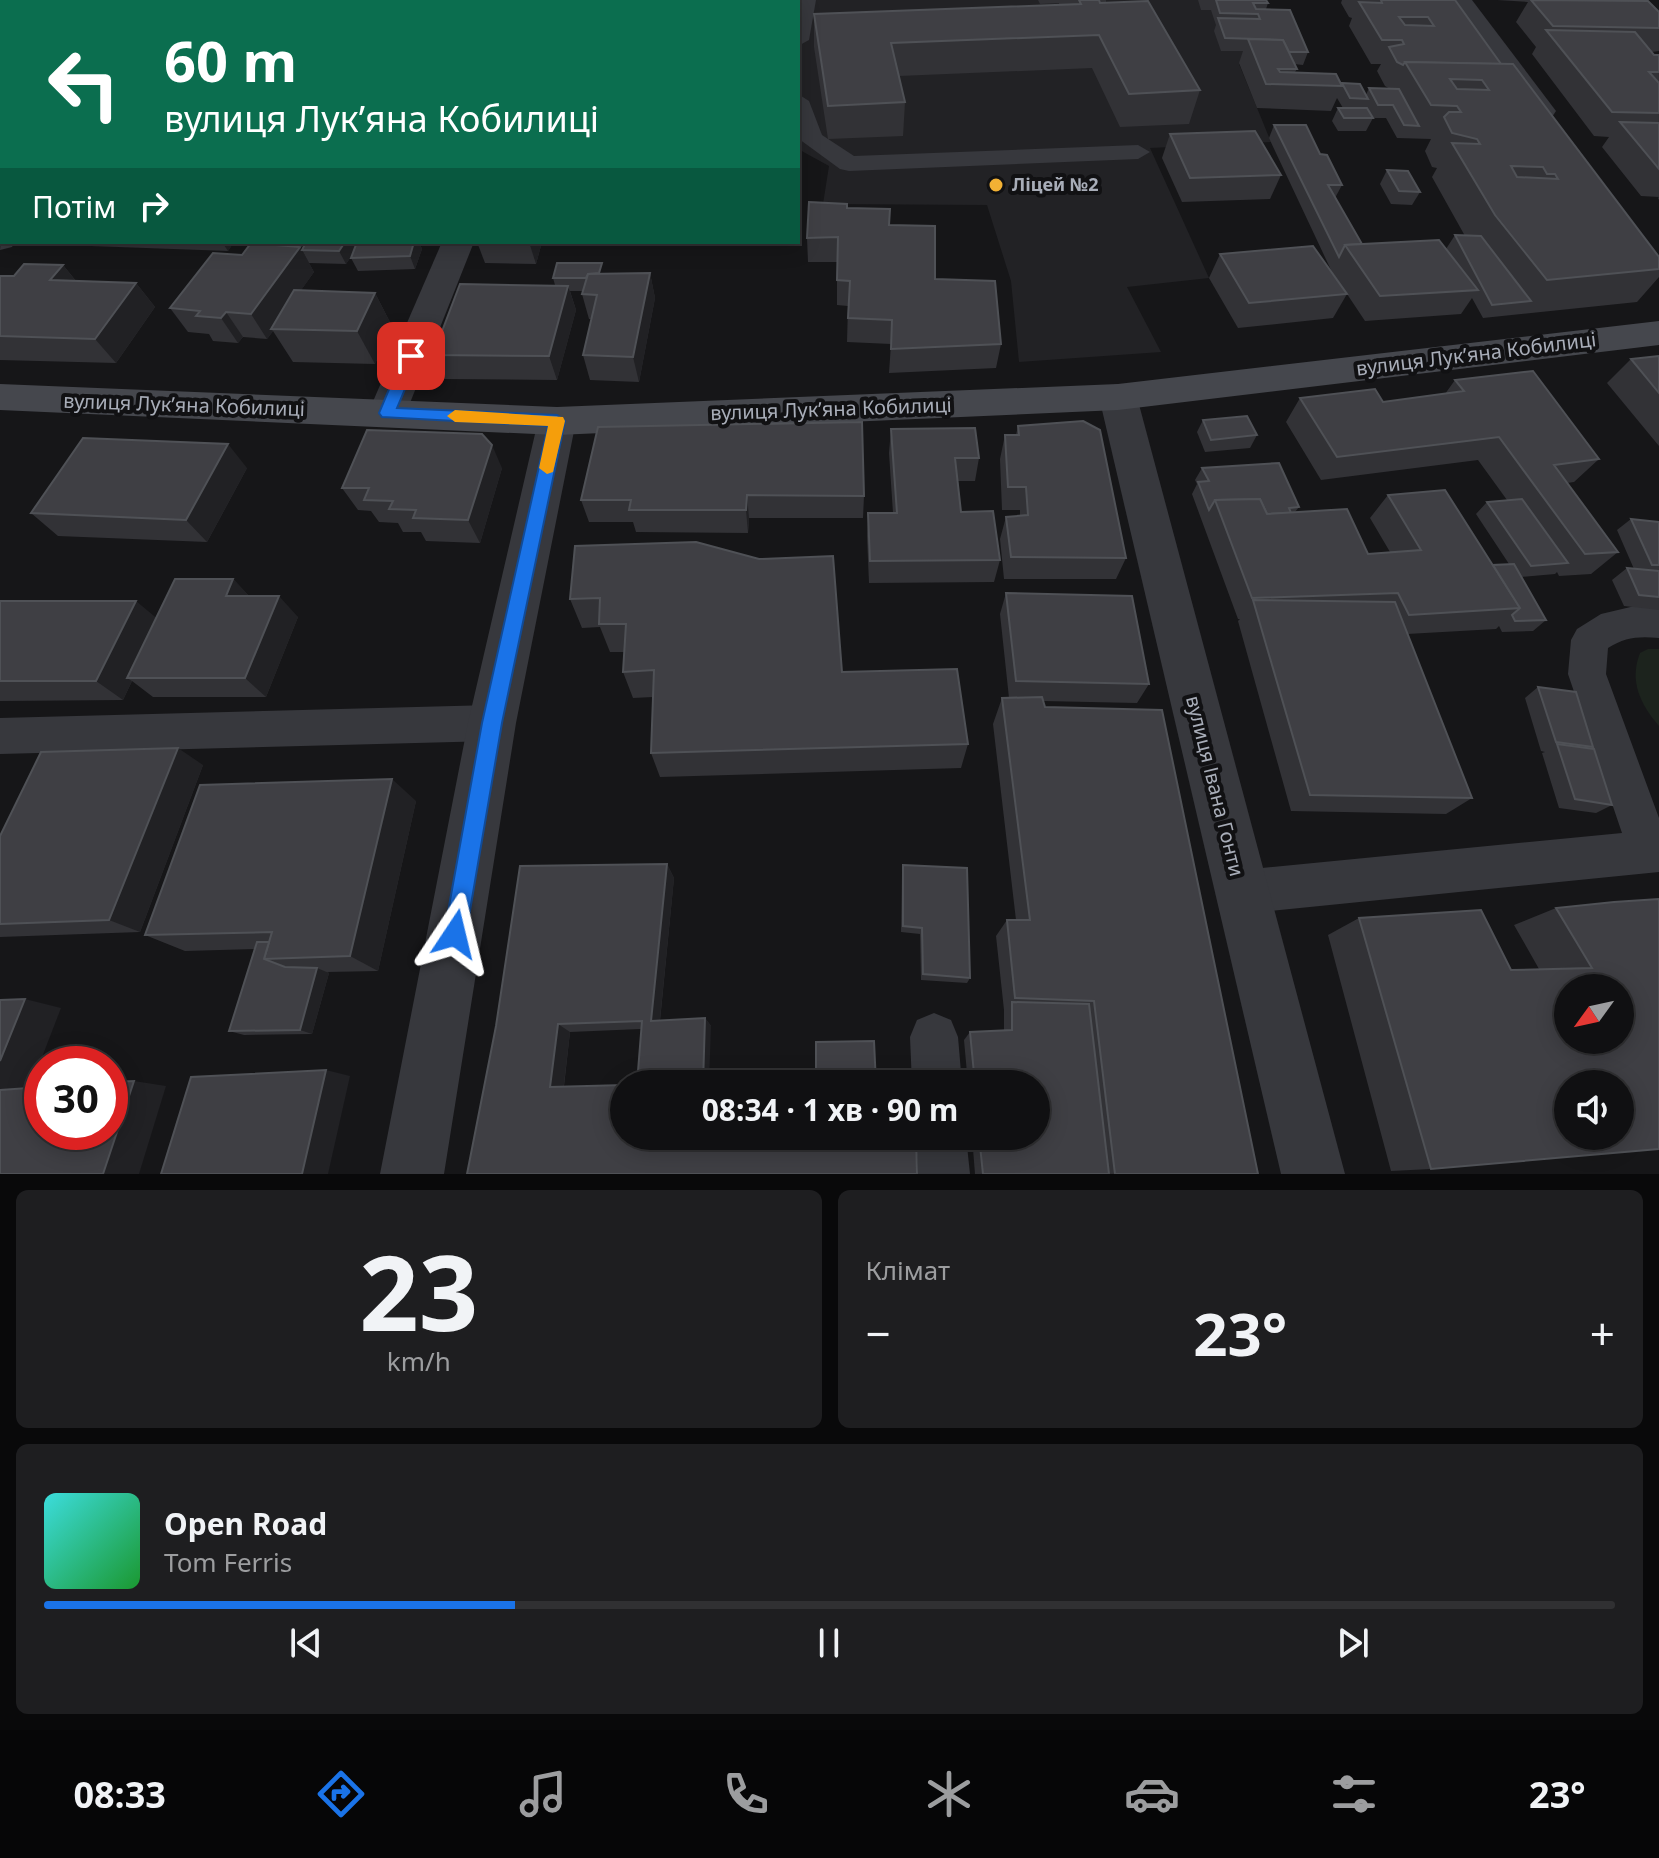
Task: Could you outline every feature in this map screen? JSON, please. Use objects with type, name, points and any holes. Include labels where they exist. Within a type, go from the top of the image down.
[{"type":"street","points":[[1459,0],[1564,139]]},
{"type":"street","points":[[387,413],[457,244]]},
{"type":"street","name":"вулиця Лукʼяна Кобилиці","points":[[0,397],[557,421],[1118,397],[1659,333]]},
{"type":"street","name":"вулиця Івана Гонти","points":[[1118,397],[1313,1174]]},
{"type":"street","points":[[412,1174],[492,723],[557,421]]},
{"type":"lane","points":[[800,30],[806,0]]},
{"type":"lane","points":[[800,107],[811,139],[849,164],[1138,152]]},
{"type":"lane","points":[[1241,892],[1655,852],[1587,674],[1590,640],[1607,626],[1632,619],[1659,622]]},
{"type":"lane","points":[[0,736],[492,723]]},
{"type":"lane","points":[[934,1037],[936,1070]]},
{"type":"lane","points":[[942,1150],[944,1174]]},
{"type":"shaded area","name":"Ліцей №2","points":[[800,0],[1256,0],[1270,64],[1239,64],[1271,142],[1150,148],[1209,278],[1127,287],[1161,352],[1019,362],[1011,281],[987,205],[823,204],[829,166],[800,150]]},
{"type":"shaded area","points":[[1659,649],[1659,726],[1646,709],[1636,683],[1640,653]]},
{"type":"building","points":[[1079,0],[1099,0],[1100,3],[1148,1],[1200,90],[1129,94],[1099,35],[891,43],[905,102],[828,106],[814,14],[1081,4]]},
{"type":"building","points":[[1216,0],[1266,0],[1268,3],[1253,3],[1256,9],[1290,10],[1308,52],[1289,52],[1283,40],[1225,38],[1218,18],[1260,19],[1258,14],[1220,13]]},
{"type":"building","points":[[1381,0],[1455,0],[1501,64],[1405,62],[1403,65],[1397,62],[1389,47],[1404,44],[1402,40],[1382,40],[1359,2],[1382,3]],"holes":[[[1399,17],[1428,17],[1434,26],[1405,25]]]},
{"type":"building","points":[[1531,0],[1648,1],[1659,12],[1659,28],[1553,26]]},
{"type":"building","points":[[1546,30],[1635,32],[1654,55],[1659,55],[1659,72],[1649,72],[1659,83],[1659,113],[1612,112]]},
{"type":"building","points":[[1248,39],[1283,40],[1297,69],[1278,69],[1280,72],[1336,74],[1342,86],[1266,84]]},
{"type":"building","points":[[1405,62],[1513,64],[1659,257],[1659,269],[1547,280],[1495,215],[1452,143],[1480,144],[1477,139],[1452,133],[1444,117],[1449,112],[1461,112],[1457,106],[1431,105]],"holes":[[[1450,79],[1482,80],[1489,90],[1457,89]],[[1511,166],[1543,167],[1547,174],[1555,174],[1558,179],[1517,177]]]},
{"type":"building","points":[[1342,83],[1360,84],[1368,99],[1350,98]]},
{"type":"building","points":[[1369,88],[1399,89],[1419,126],[1404,125],[1393,105],[1378,105]]},
{"type":"building","points":[[1338,108],[1367,108],[1373,118],[1344,118]]},
{"type":"building","points":[[1620,122],[1659,123],[1659,169]]},
{"type":"building","points":[[1274,125],[1306,125],[1320,154],[1327,155],[1342,185],[1328,185],[1362,244],[1345,245],[1339,257]]},
{"type":"building","points":[[1255,131],[1281,175],[1190,178],[1170,134]]},
{"type":"building","points":[[1387,170],[1408,171],[1420,192],[1399,191]]},
{"type":"building","points":[[809,202],[847,204],[847,208],[890,209],[889,225],[935,226],[935,279],[995,281],[1001,344],[891,349],[892,320],[848,318],[850,281],[837,280],[838,237],[807,238]]},
{"type":"building","points":[[1455,235],[1481,236],[1531,301],[1492,305]]},
{"type":"building","points":[[1439,240],[1478,290],[1380,296],[1345,245]]},
{"type":"building","points":[[250,244],[300,247],[251,314],[226,312],[221,318],[196,316],[200,311],[170,308],[213,253],[242,255]]},
{"type":"building","points":[[305,244],[344,244],[339,251],[302,250]]},
{"type":"building","points":[[356,244],[413,244],[410,256],[351,258]]},
{"type":"building","points":[[1313,246],[1347,294],[1249,303],[1220,254]]},
{"type":"building","points":[[557,263],[602,263],[599,273],[588,274],[586,278],[553,278]]},
{"type":"building","points":[[24,264],[63,265],[50,280],[136,283],[95,339],[0,336],[0,276],[14,276]]},
{"type":"building","points":[[650,273],[633,357],[583,355],[597,295],[582,294],[588,274]]},
{"type":"building","points":[[460,284],[568,286],[549,356],[433,355]]},
{"type":"building","points":[[294,290],[375,293],[357,331],[271,329]]},
{"type":"building","points":[[1659,356],[1659,393],[1631,359]]},
{"type":"building","points":[[1533,371],[1599,459],[1554,465],[1618,552],[1585,554],[1499,437],[1337,457],[1300,398],[1375,389],[1383,402],[1464,391],[1455,380]]},
{"type":"building","points":[[1247,416],[1257,435],[1211,440],[1203,420]]},
{"type":"building","points":[[1083,421],[1100,430],[1126,558],[1011,557],[1006,517],[1028,515],[1026,487],[1008,487],[1005,435],[1019,435],[1018,426]]},
{"type":"building","points":[[862,422],[864,496],[747,495],[746,510],[629,510],[631,500],[581,500],[598,427]]},
{"type":"building","points":[[975,428],[979,458],[955,458],[961,512],[993,511],[1000,560],[870,561],[868,513],[897,513],[891,429]]},
{"type":"building","points":[[367,430],[482,434],[492,445],[468,520],[413,518],[416,510],[389,509],[393,501],[364,500],[369,488],[342,488]]},
{"type":"building","points":[[83,438],[228,444],[186,520],[31,513]]},
{"type":"building","points":[[1279,463],[1299,507],[1289,508],[1291,513],[1267,514],[1260,499],[1215,500],[1209,510],[1198,482],[1209,481],[1202,468]]},
{"type":"building","points":[[1445,490],[1520,608],[1409,615],[1398,593],[1252,598],[1215,500],[1260,499],[1267,514],[1347,509],[1368,554],[1421,550],[1388,495]]},
{"type":"building","points":[[1522,499],[1568,563],[1531,566],[1487,502]]},
{"type":"building","points":[[1631,519],[1659,522],[1659,565],[1652,565]]},
{"type":"building","points":[[696,542],[759,559],[833,556],[842,672],[957,669],[968,744],[651,753],[654,670],[623,672],[626,624],[599,624],[600,598],[570,599],[575,546]]},
{"type":"building","points":[[1514,564],[1546,620],[1515,621],[1512,615],[1520,608],[1493,565]]},
{"type":"building","points":[[1627,568],[1659,571],[1659,597],[1639,595]]},
{"type":"building","points":[[175,579],[233,579],[226,596],[279,596],[245,678],[127,678]]},
{"type":"building","points":[[1006,593],[1132,596],[1149,684],[1016,681]]},
{"type":"building","points":[[1253,600],[1395,602],[1472,798],[1310,795]]},
{"type":"building","points":[[0,601],[136,601],[96,681],[0,681]]},
{"type":"building","points":[[1538,687],[1576,692],[1593,747],[1556,742]]},
{"type":"building","points":[[1042,697],[1045,707],[1162,710],[1258,1174],[1115,1174],[1094,1001],[1015,998],[1007,920],[1030,920],[1002,698]]},
{"type":"building","points":[[1557,744],[1594,749],[1612,805],[1575,799]]},
{"type":"building","points":[[178,748],[109,920],[0,924],[0,836],[41,752]]},
{"type":"building","points":[[392,779],[350,956],[264,959],[272,932],[145,935],[200,785]]},
{"type":"building","points":[[667,864],[651,1021],[705,1018],[703,1070],[638,1070],[642,1021],[558,1024],[550,1087],[610,1085],[610,1150],[916,1150],[917,1174],[467,1174],[496,1026],[520,866]]},
{"type":"building","points":[[903,865],[967,868],[970,978],[923,974],[922,928],[903,926]]},
{"type":"building","points":[[1659,899],[1659,1149],[1431,1169],[1359,918],[1481,910],[1511,970],[1592,968],[1556,908]]},
{"type":"building","points":[[257,942],[269,942],[264,959],[285,967],[317,968],[300,1030],[229,1031]]},
{"type":"building","points":[[25,999],[0,1061],[0,1000]]},
{"type":"building","points":[[1012,1002],[1089,1004],[1109,1174],[983,1174],[980,1150],[1050,1150],[1050,1070],[974,1070],[970,1032],[1012,1030]]},
{"type":"building","points":[[874,1041],[875,1070],[816,1070],[816,1042]]},
{"type":"building","points":[[326,1070],[302,1174],[161,1174],[191,1077]]},
{"type":"building","points":[[128,1081],[134,1081],[128,1099]]},
{"type":"building","points":[[24,1088],[24,1150],[111,1150],[103,1174],[0,1174],[0,1090]]},
{"type":"slow traffic","points":[[455,416],[557,421],[547,468]]},
{"type":"place","name":"Ліцей №2","points":[[996,185]]},
{"type":"route","points":[[411,356],[387,413],[557,421],[492,723],[455,934]]}]
